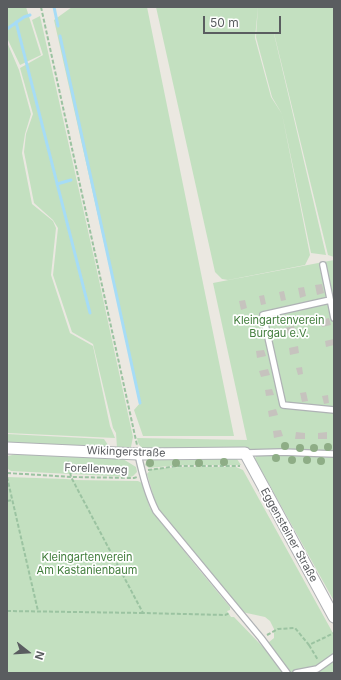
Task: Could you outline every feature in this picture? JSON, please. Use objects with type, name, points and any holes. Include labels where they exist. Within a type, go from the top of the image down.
[{"type":"street","name":"Wikingerstraße","points":[[7,448],[138,454],[245,453]]},
{"type":"street","name":"Eggensteiner Straße","points":[[245,453],[334,617]]},
{"type":"lane","points":[[323,265],[334,318]]},
{"type":"lane","points":[[330,300],[263,315],[283,405],[334,410]]},
{"type":"lane","points":[[245,453],[281,452],[334,454]]},
{"type":"lane","points":[[138,454],[151,501],[156,511],[287,673]]},
{"type":"lane","points":[[296,673],[317,669],[334,657]]},
{"type":"path","points":[[41,7],[138,454]]},
{"type":"path","points":[[65,450],[71,477],[143,613]]},
{"type":"path","name":"Forellenweg","points":[[7,474],[134,478],[143,475],[149,469],[178,466],[236,466],[253,468]]},
{"type":"path","points":[[7,477],[38,611]]},
{"type":"path","points":[[7,501],[12,500]]},
{"type":"path","points":[[7,611],[225,615],[237,610]]},
{"type":"path","points":[[260,638],[278,629],[295,628],[309,645],[322,666]]},
{"type":"path","points":[[309,645],[334,634]]},
{"type":"green space","points":[[7,7],[26,7],[41,55],[20,65],[7,38]]},
{"type":"green space","points":[[72,7],[147,7],[234,436],[143,436],[134,410],[140,403],[54,20]]},
{"type":"green space","points":[[156,7],[258,7],[255,38],[271,97],[282,114],[310,255],[305,265],[228,280],[222,279],[215,272]]},
{"type":"green space","points":[[258,7],[334,7],[334,257],[328,255],[274,33],[326,255],[311,253],[282,114],[272,97],[256,37]]},
{"type":"green space","points":[[40,16],[133,437],[131,447],[117,448],[116,433],[113,428],[93,344],[72,332],[53,275],[58,228],[53,220],[34,203],[24,152],[26,134],[33,114],[20,68],[43,55],[32,20]]},
{"type":"green space","points":[[7,42],[19,70],[31,114],[25,134],[22,153],[32,204],[53,221],[56,228],[51,275],[70,333],[93,346],[110,426],[115,438],[7,433]]},
{"type":"green space","name":"Kleingartenverein Burgau e.V.","points":[[334,260],[334,451],[290,449],[145,449],[140,446],[137,438],[247,440],[213,283]]},
{"type":"green space","points":[[7,434],[104,439],[108,445],[105,448],[7,445]]},
{"type":"green space","points":[[16,454],[123,459],[136,467],[137,472],[130,477],[11,471],[8,469],[7,459],[8,456]]},
{"type":"green space","points":[[260,454],[334,456],[334,601],[255,459],[256,456]]},
{"type":"green space","points":[[149,459],[237,459],[241,465],[179,465],[149,468],[145,465]]},
{"type":"green space","name":"Kleingartenverein Am Kastanienbaum","points":[[180,467],[236,467],[243,470],[334,635],[334,673],[7,673],[7,477],[138,481],[142,483],[150,508],[230,607],[230,610],[227,611],[231,617],[234,617],[263,647],[274,638],[274,629],[270,621],[265,617],[242,612],[171,527],[156,505],[147,474],[151,469]]},
{"type":"building","points":[[322,284],[324,293],[317,295],[315,285]]},
{"type":"building","points":[[304,287],[306,296],[300,298],[298,288]]},
{"type":"building","points":[[284,291],[286,300],[281,301],[279,292]]},
{"type":"building","points":[[264,295],[266,304],[261,305],[259,296]]},
{"type":"building","points":[[245,300],[247,308],[241,310],[239,301]]},
{"type":"building","points":[[329,318],[331,325],[322,327],[320,320]]},
{"type":"building","points":[[294,326],[295,332],[286,334],[284,328]]},
{"type":"building","points":[[260,330],[261,336],[252,338],[251,332]]},
{"type":"building","points":[[334,339],[334,345],[326,347],[325,341]]},
{"type":"building","points":[[298,346],[299,353],[290,355],[289,348]]},
{"type":"building","points":[[264,350],[266,356],[257,358],[256,351]]},
{"type":"building","points":[[302,367],[303,374],[298,375],[296,368]]},
{"type":"building","points":[[268,369],[270,375],[261,377],[259,371]]},
{"type":"building","points":[[272,389],[274,395],[266,396],[265,390]]},
{"type":"building","points":[[306,392],[308,401],[302,402],[300,393]]},
{"type":"building","points":[[328,395],[329,403],[324,404],[322,396]]},
{"type":"building","points":[[276,409],[278,415],[269,417],[268,411]]},
{"type":"building","points":[[281,430],[283,436],[274,438],[273,431]]},
{"type":"building","points":[[296,432],[305,433],[305,439],[295,439]]},
{"type":"building","points":[[327,432],[327,439],[318,439],[318,433]]},
{"type":"waterway","points":[[54,7],[58,26]]},
{"type":"waterway","points":[[7,29],[24,17],[30,15]]},
{"type":"waterway","points":[[16,22],[90,313]]},
{"type":"waterway","points":[[60,36],[140,403]]},
{"type":"waterway","points":[[57,184],[71,180]]}]
